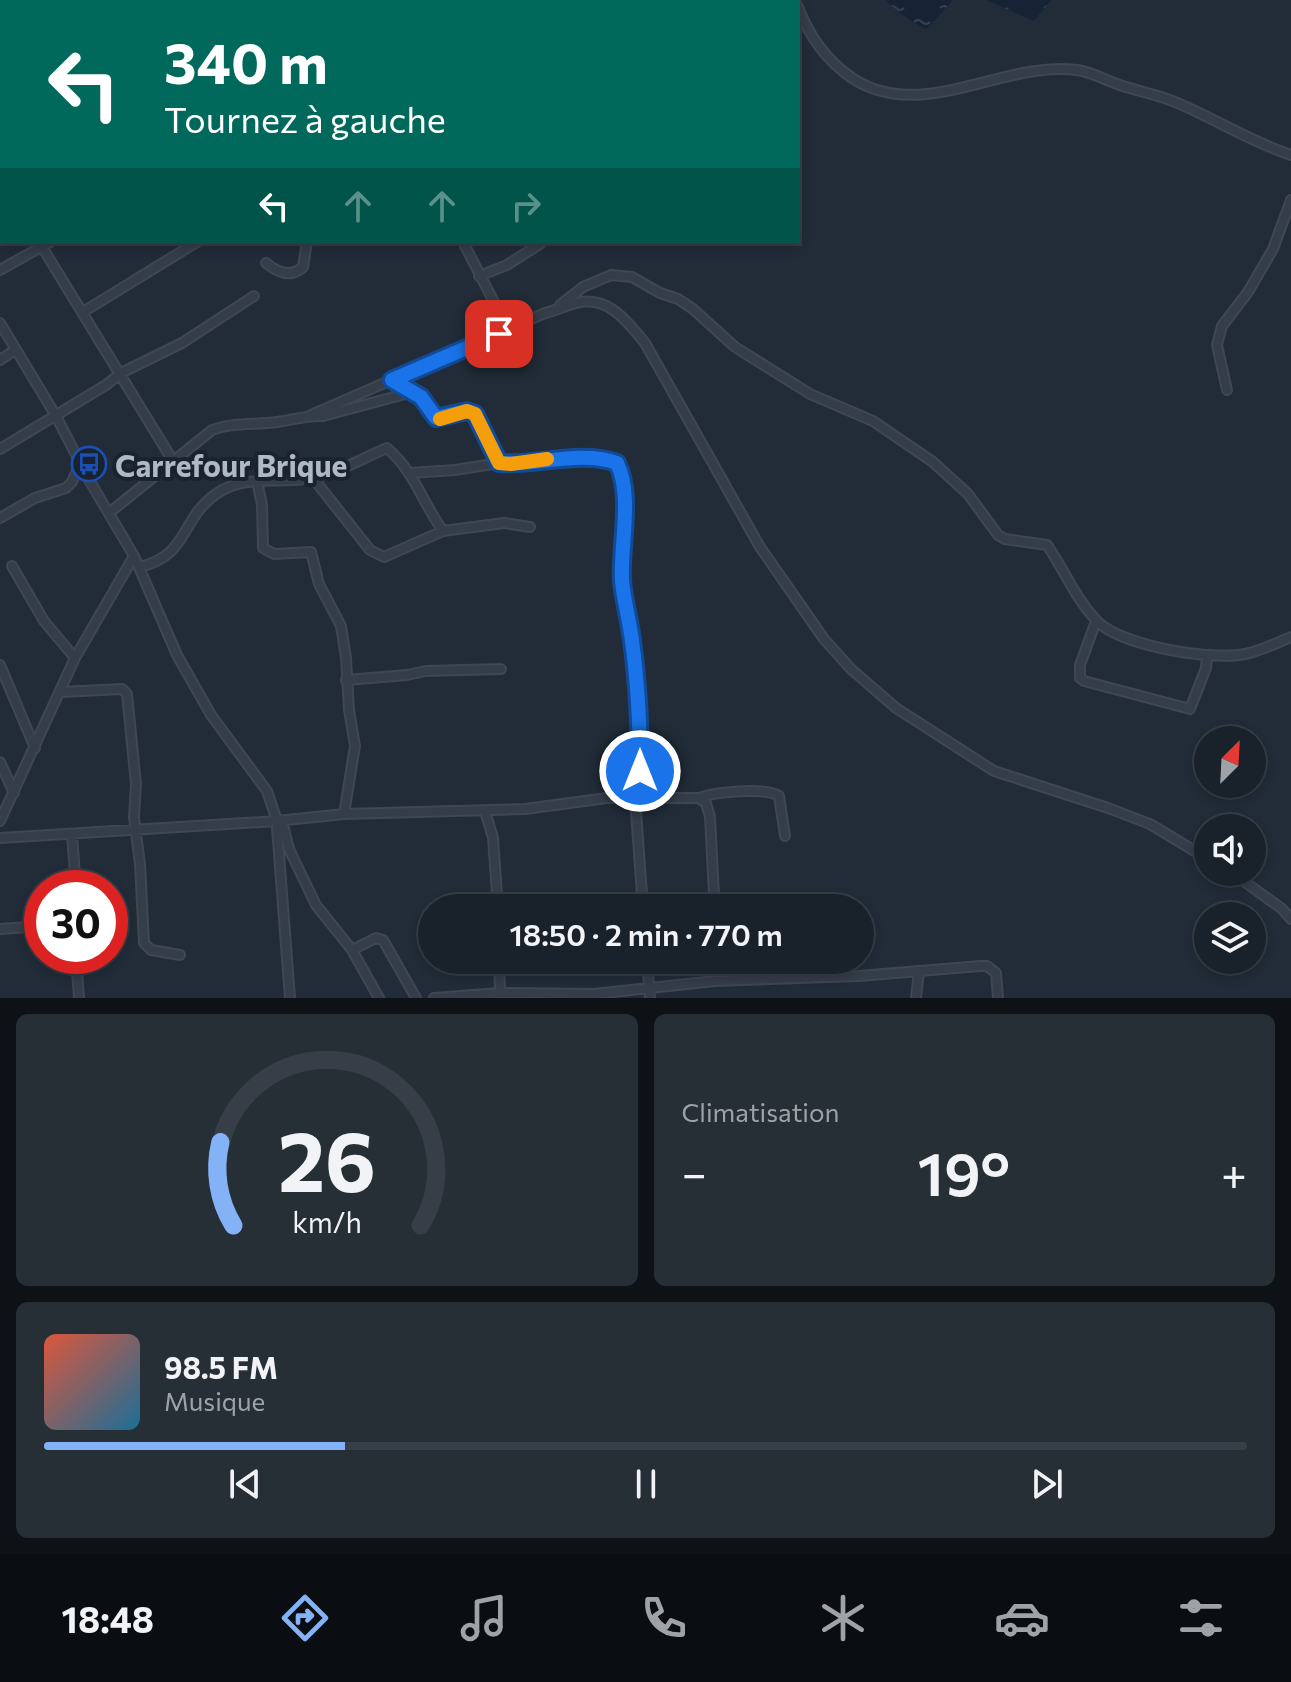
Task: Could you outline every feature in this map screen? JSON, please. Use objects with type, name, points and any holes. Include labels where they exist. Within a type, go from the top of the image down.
[{"type":"street","points":[[800,12],[824,55],[861,83],[879,91],[920,95],[1023,73],[1076,70],[1177,103],[1291,155]]},
{"type":"street","points":[[1227,390],[1217,345],[1222,326],[1248,292],[1273,249],[1291,200]]},
{"type":"street","points":[[0,270],[42,244]]},
{"type":"street","points":[[45,244],[173,461]]},
{"type":"street","points":[[83,312],[194,244]]},
{"type":"street","points":[[266,263],[288,274],[297,272],[305,262],[307,244]]},
{"type":"street","points":[[464,244],[508,329]]},
{"type":"street","points":[[479,276],[507,265],[537,244]]},
{"type":"street","points":[[554,311],[583,287],[611,275],[632,277],[678,299],[735,347],[810,394],[873,421],[933,462],[968,494],[998,535],[1005,539],[1047,545],[1096,621],[1119,635],[1180,652],[1224,657],[1247,654],[1291,637]]},
{"type":"street","points":[[0,449],[121,373],[182,343],[254,296]]},
{"type":"street","points":[[311,415],[574,303],[609,306],[627,321],[654,358],[760,547],[809,619],[838,655],[896,708],[994,771],[1150,824],[1194,851]]},
{"type":"street","points":[[0,323],[134,556],[177,655],[211,715],[267,791],[289,849],[316,905],[352,950],[379,998]]},
{"type":"street","points":[[0,360],[15,350]]},
{"type":"street","points":[[392,380],[421,397],[436,418],[467,411],[475,414],[499,463]]},
{"type":"street","points":[[109,513],[191,444],[227,424],[275,422],[346,411],[413,392]]},
{"type":"street","points":[[139,567],[154,564],[179,545],[197,511],[217,493],[240,483],[313,478],[387,448],[410,473],[443,531]]},
{"type":"street","points":[[410,473],[554,459],[612,461],[620,469],[624,533],[622,581],[634,654],[640,732],[640,771],[635,798],[642,894]]},
{"type":"street","points":[[0,518],[35,498],[66,488],[80,463]]},
{"type":"street","points":[[313,478],[375,555],[384,557],[443,531],[504,523],[530,527]]},
{"type":"street","points":[[257,481],[262,505],[263,548],[274,554],[311,552],[319,584],[341,626],[355,746],[344,814]]},
{"type":"street","points":[[0,821],[75,658],[134,556]]},
{"type":"street","points":[[12,566],[44,621],[75,658]]},
{"type":"street","points":[[1096,621],[1080,665],[1080,678],[1084,681],[1190,709],[1206,668],[1207,655]]},
{"type":"street","points":[[0,665],[35,749]]},
{"type":"street","points":[[346,680],[426,671],[501,669]]},
{"type":"street","points":[[61,692],[126,691],[136,784],[144,943],[151,950],[180,955]]},
{"type":"street","points":[[0,762],[14,793]]},
{"type":"street","points":[[0,838],[281,823],[344,814],[525,809],[607,798],[699,798],[718,794],[774,792],[782,802],[785,836]]},
{"type":"street","points":[[699,798],[706,803],[710,817],[714,894]]},
{"type":"street","points":[[485,811],[493,838],[497,894]]},
{"type":"street","points":[[281,823],[277,828],[290,998]]},
{"type":"street","points":[[72,834],[75,870]]},
{"type":"street","points":[[1250,886],[1291,919]]},
{"type":"street","points":[[0,929],[24,927]]},
{"type":"street","points":[[352,950],[376,938],[383,940],[416,998]]},
{"type":"street","points":[[434,998],[500,993],[650,993],[715,981],[859,976],[987,966],[996,973],[998,998]]},
{"type":"street","points":[[916,998],[919,971]]},
{"type":"street","points":[[77,974],[79,998]]},
{"type":"street","points":[[499,974],[500,993]]},
{"type":"water","points":[[886,0],[953,0],[927,29],[905,17]]},
{"type":"water","points":[[986,0],[1051,0],[1034,21]]},
{"type":"slow traffic","points":[[440,419],[461,411],[475,414],[499,463],[547,459]]},
{"type":"place","name":"Carrefour Brique","points":[[89,464]]},
{"type":"route","points":[[499,334],[392,380],[421,397],[428,411],[436,418],[461,411],[475,414],[499,463],[554,459],[617,463],[623,491],[622,581],[634,654],[640,771]]}]
